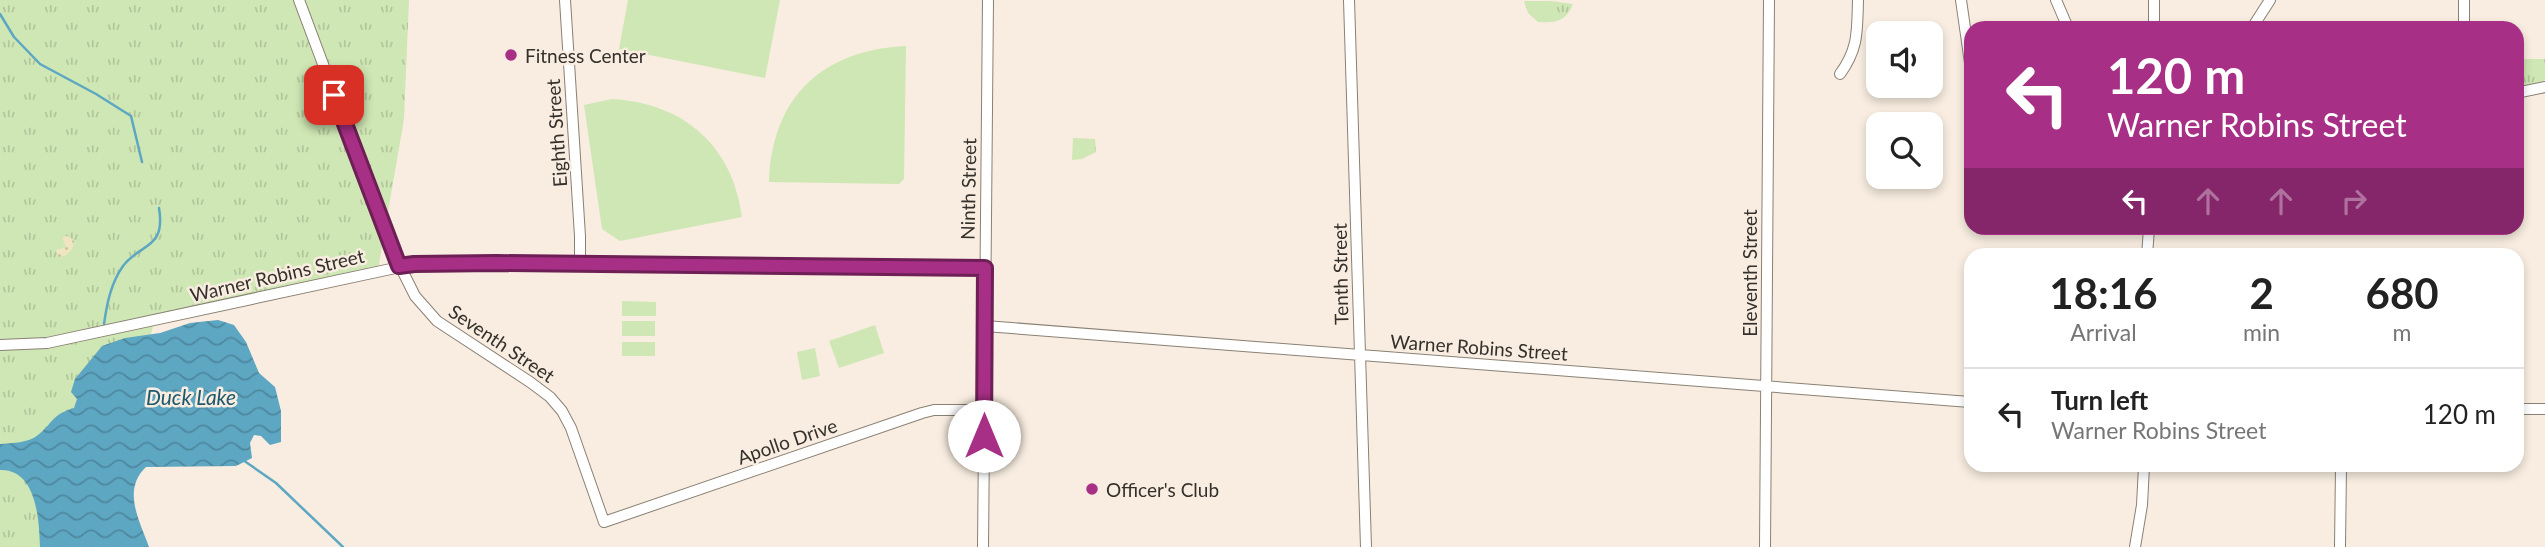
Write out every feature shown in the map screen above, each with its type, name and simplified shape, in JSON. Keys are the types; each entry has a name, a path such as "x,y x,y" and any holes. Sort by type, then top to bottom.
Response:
{"street":[{"name":"Seventh Street","path":"299,0 399,266 415,296 437,321 530,382 550,397 562,411 571,428 604,522"},
{"name":"Eighth Street","path":"565,0 580,264"},
{"name":"Ninth Street","path":"983,547 988,0"},
{"name":"Tenth Street","path":"1349,0 1366,547"},
{"name":"Eleventh Street","path":"1765,547 1769,0"},
{"path":"1840,74 1850,61 1857,44 1858,0"},
{"path":"1961,0 1964,21"},
{"path":"2056,0 2065,21"},
{"path":"2154,0 2154,21"},
{"path":"2256,21 2270,0"},
{"path":"2464,0 2464,21"},
{"path":"2524,91 2545,87"},
{"name":"Warner Robins Street","path":"0,345 47,343 399,266 580,264 985,268"},
{"name":"Warner Robins Street","path":"985,326 1964,402"},
{"path":"2524,410 2545,409"},
{"name":"Apollo Drive","path":"604,522 922,413 934,410 984,410"},
{"path":"2135,547 2142,505 2144,472"},
{"path":"2340,547 2341,472"}],"green space":[{"path":"0,0 409,0 404,119 378,270 153,326 102,547 0,547"},
{"path":"628,0 780,0 765,78 619,49"},
{"path":"1524,1 1573,4 1563,18 1538,22 1528,13"},
{"path":"906,46 904,179 899,184 769,182 772,152 780,125 807,84 827,68 850,57"},
{"path":"2524,59 2545,59 2545,80 2531,89 2524,90"},
{"path":"612,99 638,102 661,109 682,119 701,133 728,169 737,192 742,217 620,241 602,229 584,105"},
{"path":"1073,138 1095,139 1096,152 1082,159 1072,160"},
{"path":"622,301 656,302 656,316 622,316"},
{"path":"622,321 655,321 655,336 622,336"},
{"path":"875,325 884,353 839,368 829,341"},
{"path":"622,342 655,342 655,356 622,356"},
{"path":"815,348 820,376 802,380 797,352"}],"sand":[{"path":"67,236 74,240 73,247 67,254 58,257 56,250 66,247 62,238"}],"water":[{"name":"Duck Lake","path":"218,320 234,325 246,342 259,373 275,387 281,411 281,442 270,445 261,436 254,435 250,443 252,458 236,466 146,467 135,485 134,495 137,515 149,547 40,547 34,498 22,478 12,472 0,470 0,444 30,440 57,416 74,408 77,399 71,392 75,379 102,346 190,323"}],"waterway":[{"path":"0,14 14,37 40,64 131,116 142,162"},
{"path":"104,324 115,279 123,266 150,244 159,232 159,208"},
{"path":"243,460 276,483 343,547"}],"place":[{"name":"Fitness Center","path":"511,55"},
{"name":"Officer's Club","path":"1092,489"}],"route":[{"path":"334,95 399,266 496,263 985,268 984,436"}]}
